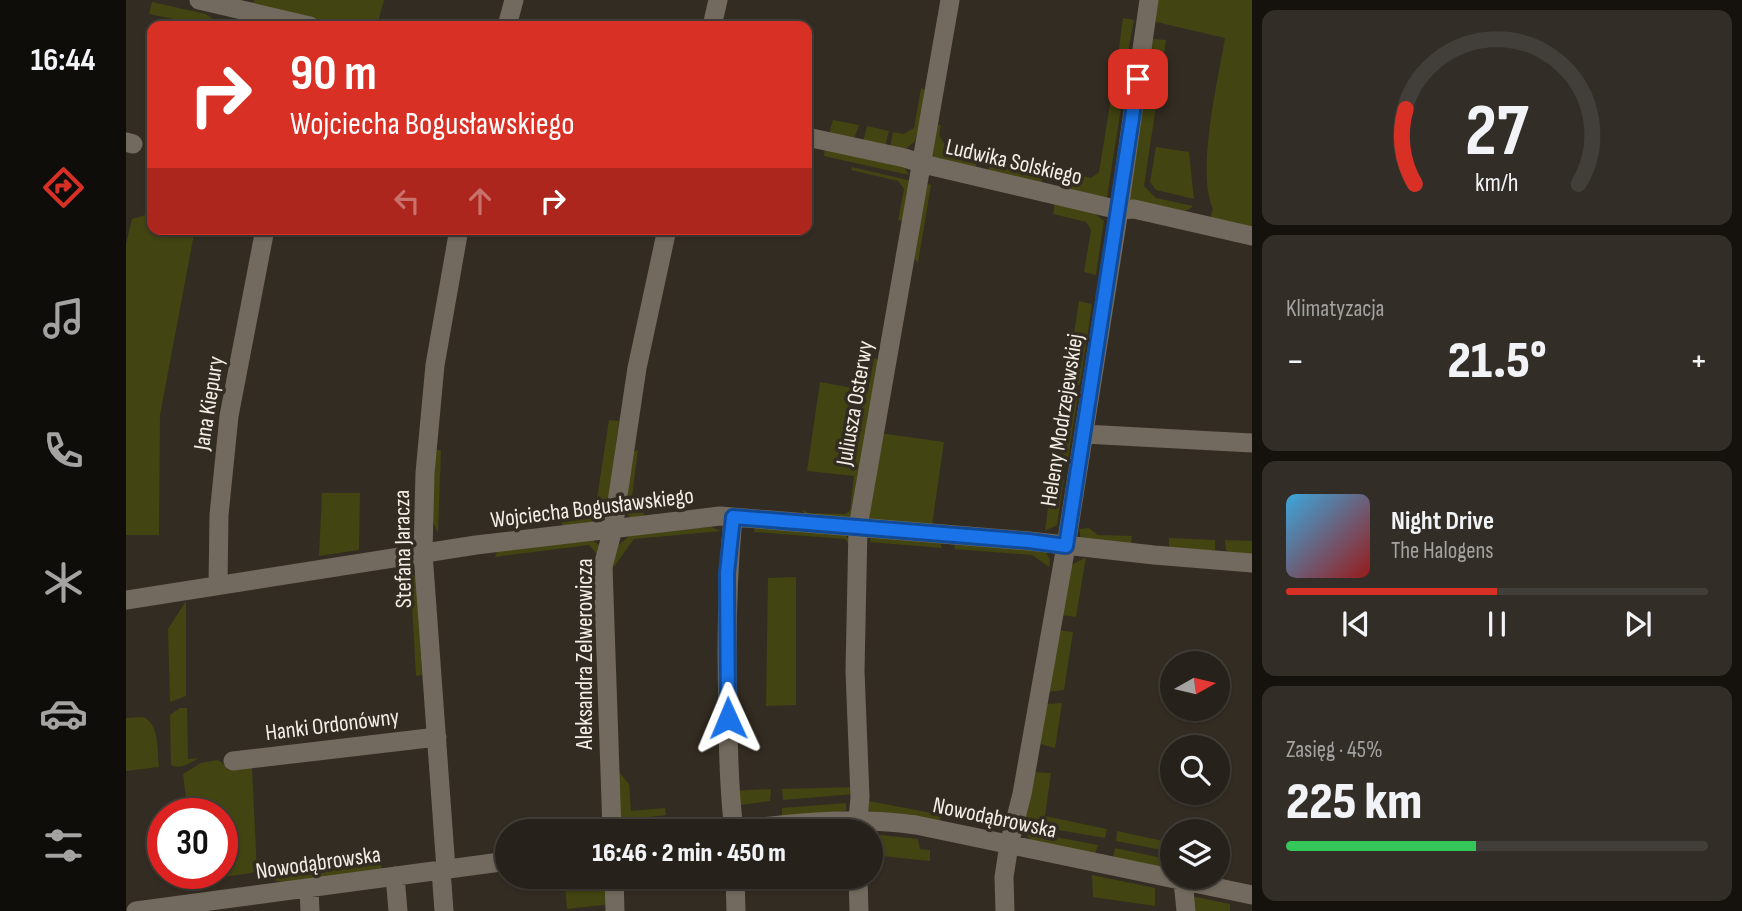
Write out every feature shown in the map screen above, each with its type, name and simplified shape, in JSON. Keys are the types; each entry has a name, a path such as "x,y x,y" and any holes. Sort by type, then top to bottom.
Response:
{"street":[{"path":"199,0 289,21"},
{"path":"508,21 514,0"},
{"path":"713,21 718,0"},
{"name":"Juliusza Osterwy","path":"858,819 860,797 855,671 858,527 950,0"},
{"name":"Heleny Modrzejewskiej","path":"1005,911 1004,877 1009,845 1024,781 1066,546 1149,0"},
{"name":"Ludwika Solskiego","path":"812,138 1119,210 1134,209 1252,236"},
{"name":"Jana Kiepury","path":"218,585 219,515 229,416 264,235"},
{"name":"Stefana Jaracza","path":"444,911 437,737 423,553 425,473 435,365 458,235"},
{"name":"Aleksandra Zelwerowicza","path":"612,819 603,566 613,529 637,368 666,235"},
{"path":"1084,434 1252,443"},
{"name":"Wojciecha Bogusławskiego","path":"126,600 423,553 720,516 1029,541 1252,563"},
{"path":"730,819 727,573 733,517"},
{"name":"Hanki Ordonówny","path":"233,761 437,737"},
{"name":"Nowodąbrowska","path":"883,825 916,825 1160,876"},
{"name":"Nowodąbrowska","path":"136,911 201,907 309,888 495,863"},
{"path":"396,876 398,911"},
{"path":"309,888 310,911"},
{"path":"614,889 615,911"},
{"path":"735,889 736,911"},
{"path":"858,889 859,911"},
{"path":"1184,889 1186,911"},
{"name":"Nowodąbrowska","path":"1222,889 1252,895"}],"shaded area":[{"path":"254,0 384,0 378,21 318,21 253,6"},
{"path":"1156,0 1252,0 1252,231 1209,221 1213,209 1208,193 1207,150 1225,38 1156,22"},
{"path":"152,2 206,14 216,21 183,21 149,14"},
{"path":"1123,18 1134,20 1127,57 1118,56"},
{"path":"1153,39 1166,40 1161,75 1146,71"},
{"path":"1144,86 1159,86 1144,186 1156,198 1193,206 1188,210 1164,211 1133,202 1127,196"},
{"path":"921,88 925,90 915,141 907,148 890,148 893,132 904,134 914,128"},
{"path":"1112,92 1123,95 1107,197 1094,198 1065,191 1069,173 1091,178 1099,172"},
{"path":"833,120 859,125 854,139 829,134"},
{"path":"937,125 941,125 939,135 946,146 980,153 975,169 934,158 931,153"},
{"path":"867,126 889,131 885,147 863,142"},
{"path":"1156,147 1189,152 1194,199 1156,190 1150,182"},
{"path":"825,148 904,167 909,175 824,156"},
{"path":"991,156 1045,168 1041,185 988,173"},
{"path":"852,167 912,181 903,221 898,220 904,189 898,181 851,170"},
{"path":"925,183 931,185 918,263 914,258"},
{"path":"1055,204 1093,212 1104,221 1096,275 1084,272 1091,230 1086,222 1053,214"},
{"path":"147,214 147,235 194,235 160,415 159,535 126,535 126,244 132,219"},
{"path":"1079,301 1092,304 1080,385 1066,384"},
{"path":"874,358 880,361 850,517 806,516 802,509 808,513 845,514 850,511 854,476 807,471 820,382 868,391"},
{"path":"1065,393 1078,395 1068,459 1054,460"},
{"path":"609,420 619,421 606,517 601,523 563,528 562,522 594,518"},
{"path":"879,433 944,442 932,525 872,520 867,515"},
{"path":"435,450 441,450 438,533 432,520"},
{"path":"638,450 631,504 639,513 644,513 643,518 631,519 623,508 628,454"},
{"path":"1053,470 1059,472 1064,479 1057,525 1045,531"},
{"path":"322,493 360,493 359,550 319,556"},
{"path":"755,525 843,533 853,544 850,546 845,539 754,532"},
{"path":"711,527 721,531 634,539 608,575 616,547 633,533"},
{"path":"1089,528 1098,535 1132,536 1131,545 1081,539 1079,529"},
{"path":"871,535 939,540 942,548 870,542"},
{"path":"1169,538 1215,540 1215,550 1173,552 1169,546"},
{"path":"591,539 599,545 598,553 589,545 495,557 498,549"},
{"path":"1225,540 1252,541 1252,558 1226,551"},
{"path":"956,542 1046,552 1050,560 1049,567 1032,555 954,549"},
{"path":"1086,557 1076,617 1061,615 1072,565"},
{"path":"410,569 416,578 422,675 416,676"},
{"path":"796,577 796,705 766,706 768,578"},
{"path":"186,601 186,696 170,702 168,629"},
{"path":"1058,630 1073,632 1064,690 1048,692"},
{"path":"1062,703 1055,748 1040,744 1046,704"},
{"path":"180,708 187,708 188,759 199,758 178,767 171,765 170,715"},
{"path":"143,717 155,732 159,767 126,771 126,718"},
{"path":"218,760 227,770 252,767 257,872 238,875 238,798 186,798 183,774 201,763"},
{"path":"614,766 629,784 631,811 665,808 666,815 617,819"},
{"path":"1033,772 1051,773 1045,816 1107,829 1105,838 1022,824"},
{"path":"857,787 854,794 783,800 782,789"},
{"path":"771,789 770,801 734,806 733,791"},
{"path":"869,801 942,815 939,821 868,811"},
{"path":"846,803 846,811 782,816 782,808"},
{"path":"1023,831 1098,845 1095,854 1033,842"},
{"path":"1117,831 1160,840 1160,850 1116,841"},
{"path":"883,835 918,839 920,849 930,850 930,861 883,856"},
{"path":"1115,848 1160,857 1160,868 1113,858"},
{"path":"381,864 382,870 288,883 268,879"},
{"path":"1092,875 1155,888 1155,906 1093,897"},
{"path":"565,889 611,889 612,904 567,909"},
{"path":"1191,896 1230,904 1230,911 1190,911"}],"route":[{"path":"728,718 727,573 733,517 1066,546 1138,79"}]}
